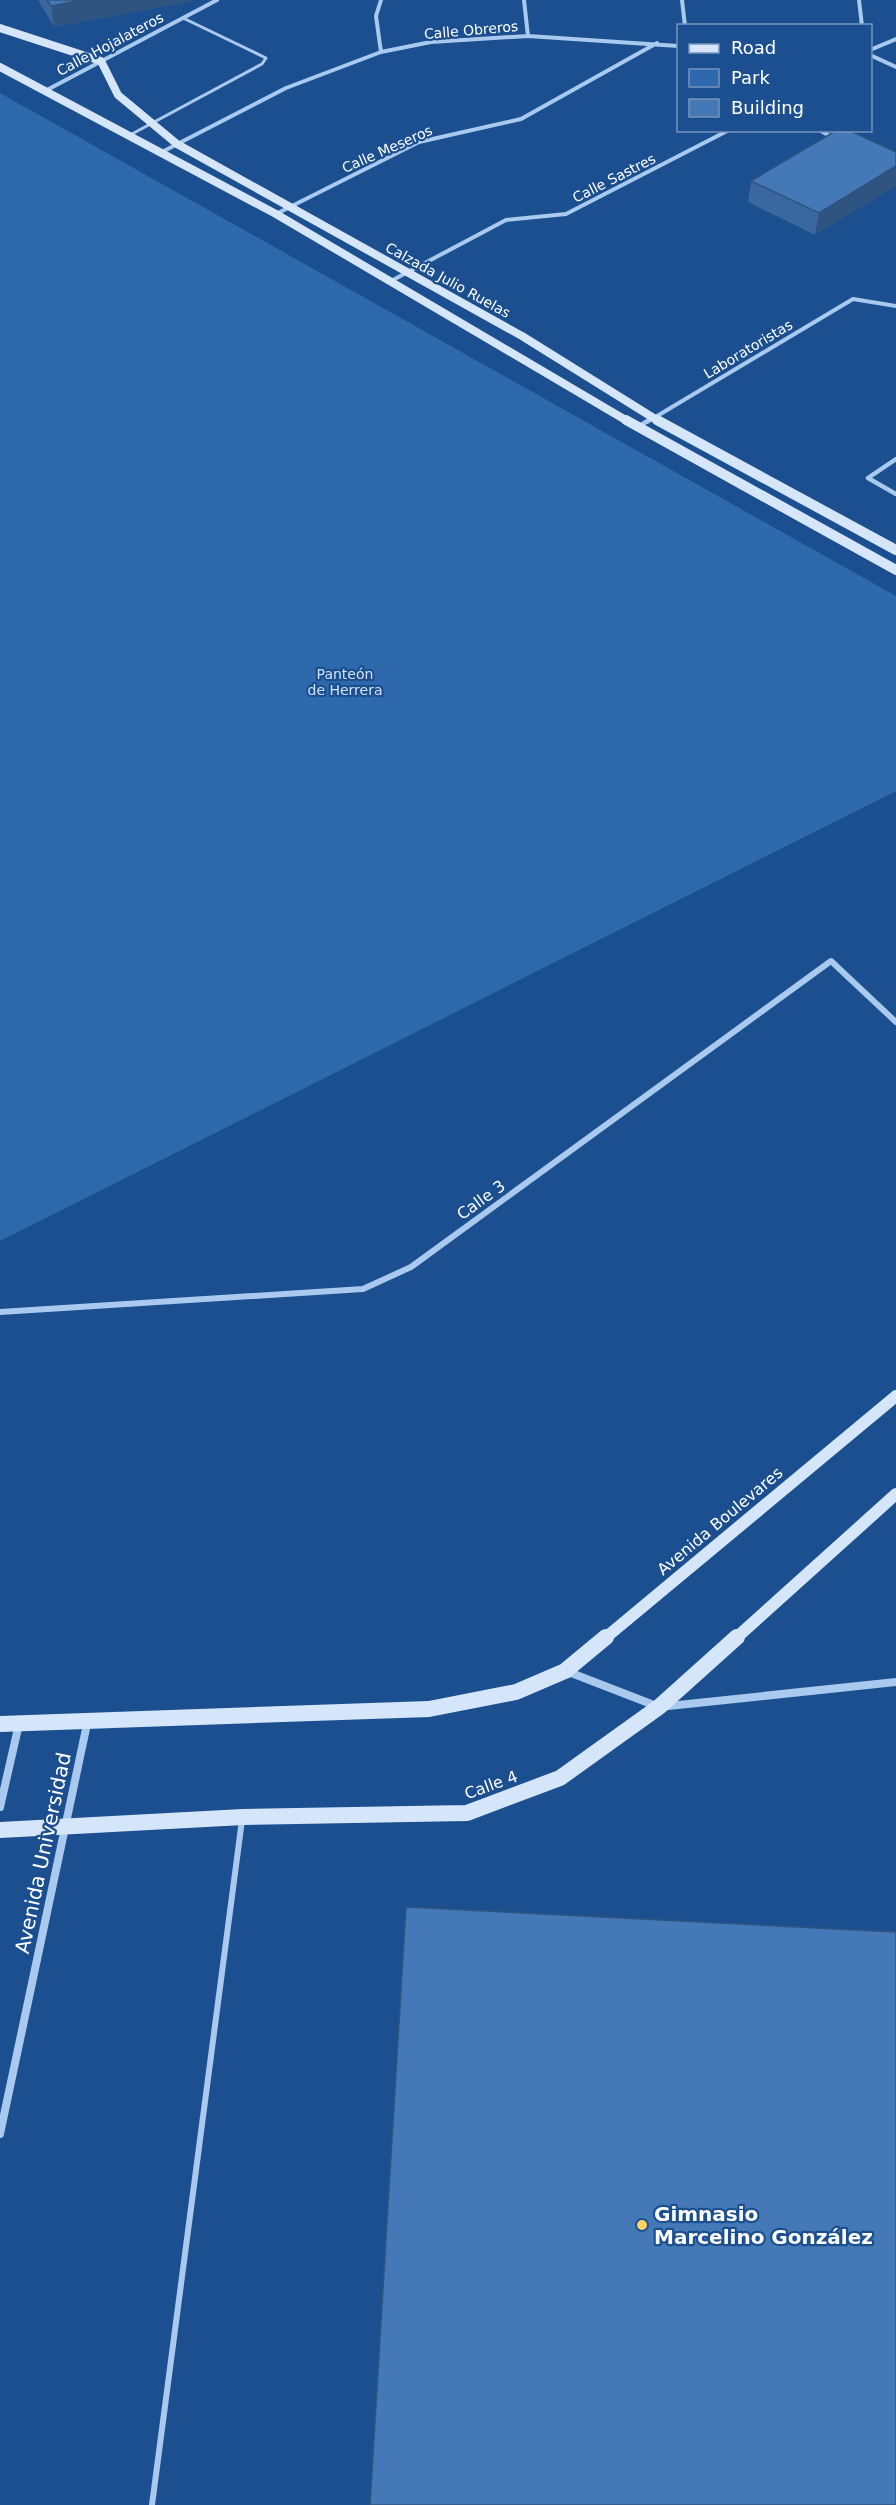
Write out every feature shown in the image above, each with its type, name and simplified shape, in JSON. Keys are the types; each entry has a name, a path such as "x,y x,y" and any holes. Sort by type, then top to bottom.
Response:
{"main road":[{"path":"0,28 101,61"},
{"name":"Calzada Julio Ruelas","path":"101,61 118,95 177,144 522,336 653,418 896,550"},
{"name":"Calzada Julio Ruelas","path":"0,67 276,214 638,427 896,570"},
{"name":"Avenida Boulevares","path":"565,1671 896,1396"},
{"path":"659,1707 896,1494"},
{"path":"0,1724 88,1719 429,1709 516,1692 565,1671"},
{"name":"Calle 4","path":"0,1830 243,1817 467,1814 560,1778 659,1707"}],"street":[{"name":"Calle Hojalateros","path":"45,91 217,0"},
{"path":"381,0 376,16 381,52"},
{"path":"524,0 528,36"},
{"path":"682,0 685,24"},
{"path":"859,0 862,24"},
{"name":"Calle Obreros","path":"160,153 286,88 381,52 431,42 528,36 677,46"},
{"path":"872,49 895,39"},
{"name":"Calle Meseros","path":"276,214 419,142 521,119 657,43"},
{"path":"872,57 896,67"},
{"name":"Calle Sastres","path":"391,282 491,226 506,220 566,214 725,132"},
{"path":"823,132 838,139"},
{"name":"Laboratoristas","path":"638,427 853,299 896,306"},
{"path":"896,459 868,478 896,494"},
{"name":"Calle 3","path":"0,1312 305,1294 363,1288 411,1267 831,961 896,1022"},
{"path":"565,1671 659,1707"},
{"name":"Calle 4","path":"659,1707 896,1682"},
{"name":"Avenida Universidad","path":"0,2134 88,1719"},
{"path":"0,1807 19,1723"}],"lane":[{"path":"129,136 262,64 266,58 183,18"},
{"path":"152,2505 243,1817"}],"green space":[{"name":"Panteón de Herrera","path":"0,93 896,596 896,791 0,1241"}],"building":[{"path":"47,0 82,0 51,6"},
{"path":"834,132 852,132 896,152 896,166 819,213 751,181"},
{"name":"Gimnasio Marcelino González","path":"406,1907 896,1932 896,2505 370,2505"}],"place":[{"name":"Gimnasio Marcelino González","path":"642,2225"}]}
